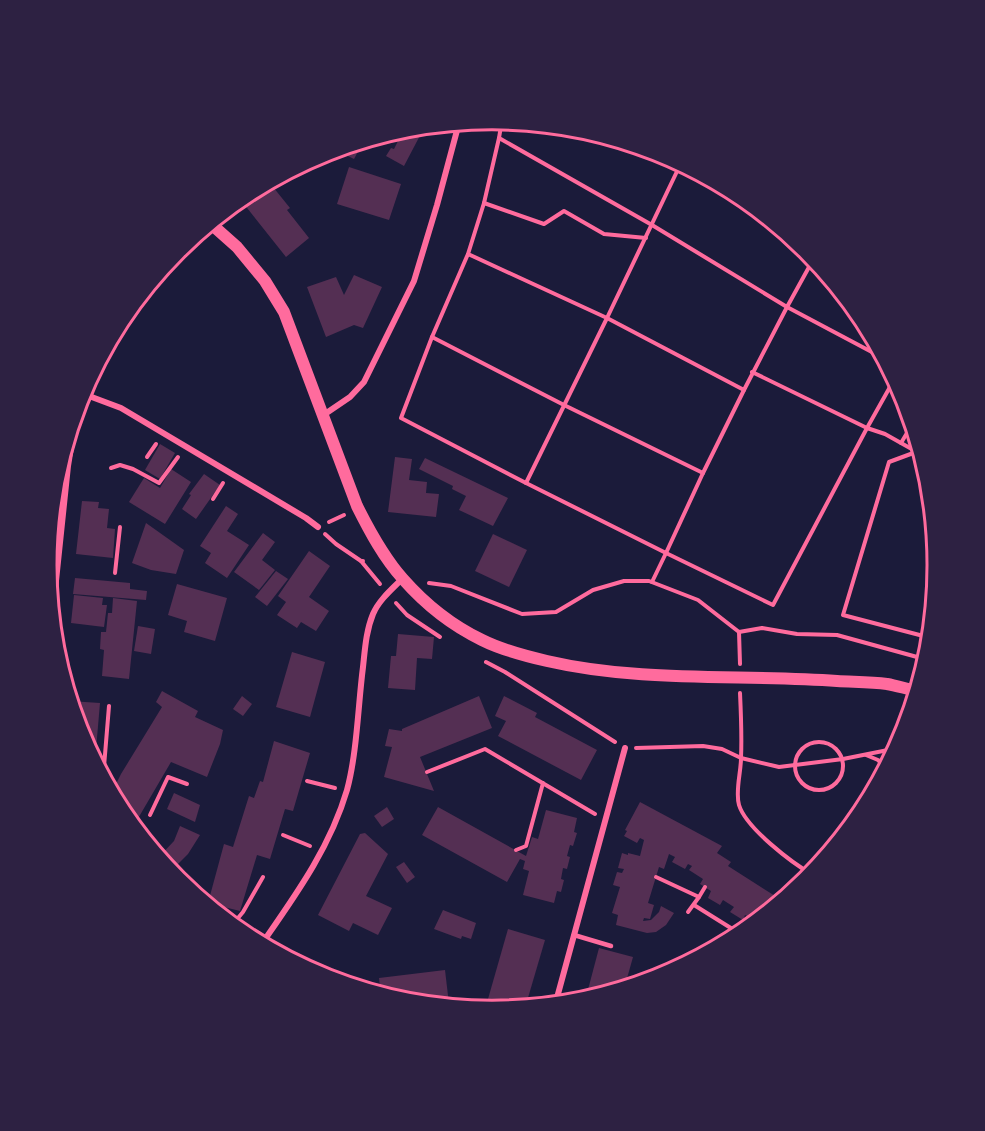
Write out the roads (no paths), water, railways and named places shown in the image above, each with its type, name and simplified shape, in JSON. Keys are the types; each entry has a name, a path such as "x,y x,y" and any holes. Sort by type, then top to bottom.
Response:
{"main road":[{"path":"216,229 237,247 266,281 284,312 357,507 381,549 402,579 432,607 457,625 482,640 528,656 576,668 627,673 887,684 910,689"}],"street":[{"path":"322,416 350,397 364,382 414,281 457,132"},
{"path":"91,397 121,408 318,527"},
{"path":"57,570 67,471"},
{"path":"266,937 322,850 338,818 353,757 366,636 374,612 387,593 402,579"},
{"path":"558,996 625,748"}],"lane":[{"path":"574,935 611,946"}]}
